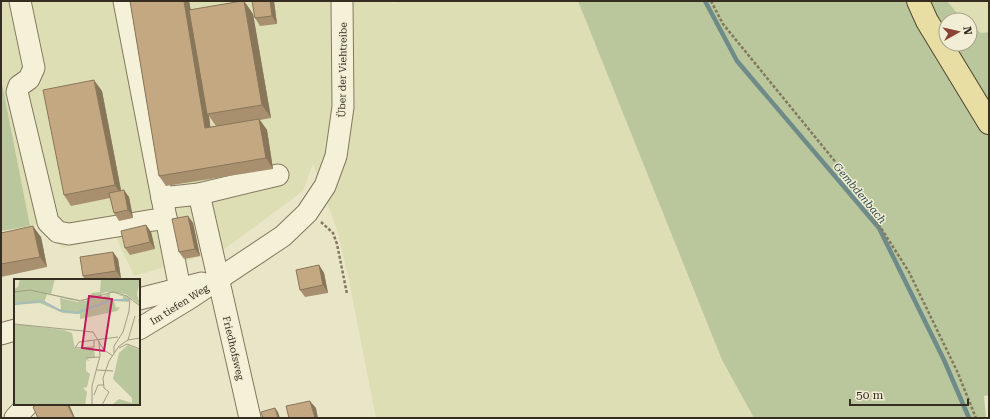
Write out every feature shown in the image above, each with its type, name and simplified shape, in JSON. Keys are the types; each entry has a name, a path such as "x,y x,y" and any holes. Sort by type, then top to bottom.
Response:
{"main road":[{"path":"918,1 927,22 989,124"}],"street":[{"path":"20,1 34,68 29,79 20,86 17,92 48,222 58,232 69,234 164,208 199,194 278,175"},
{"path":"124,1 180,289"},
{"name":"Über der Viehtreibe","path":"218,279 283,236 307,213 325,186 336,156 343,107 342,1"},
{"name":"Friedhofsweg","path":"199,194 250,418"},
{"path":"140,299 218,279"},
{"name":"Im tiefen Weg","path":"140,328 218,279"},
{"path":"1,334 14,330"},
{"path":"15,418 27,405"}],"path":[{"path":"711,1 723,24 851,181 909,272 957,371 976,418"},
{"path":"307,213 319,220 333,233 337,244 347,294"}],"green space":[{"path":"1,1 342,1 344,101 353,1 380,1 395,3 395,1 578,1 722,360 754,418 376,418 348,276 337,230 313,164 303,191 223,250 134,276 116,237 62,248 40,224 30,226 1,78"},
{"path":"578,1 909,1 938,45 938,52 942,52 989,123 989,395 984,396 986,418 754,418 722,360"},
{"path":"927,1 947,1 956,12 938,12 938,21"},
{"path":"947,1 989,1 989,32 981,33 978,31 978,12 956,12"},
{"path":"978,31 981,33 989,32 989,108 956,52 978,52"},
{"path":"1,78 30,226 1,231"}],"building":[{"path":"130,1 184,1 205,128 259,119 266,158 159,176"},
{"path":"244,1 262,105 207,114 189,10"},
{"path":"252,1 270,1 272,16 255,18"},
{"path":"94,80 115,185 64,195 43,90"},
{"path":"124,190 128,210 114,213 109,193"},
{"path":"188,216 195,249 179,252 172,219"},
{"path":"146,225 150,242 125,248 121,231"},
{"path":"33,226 40,257 1,264 1,233"},
{"path":"113,252 116,271 83,276 80,257"},
{"path":"319,265 323,285 300,290 296,270"},
{"path":"310,401 315,418 289,418 286,406"},
{"path":"36,405 68,405 74,418 38,418 33,407"},
{"path":"275,408 278,418 263,418 261,412"}],"waterway":[{"name":"Gembdenbach","path":"705,1 737,61 879,228 944,360 969,418"}]}
